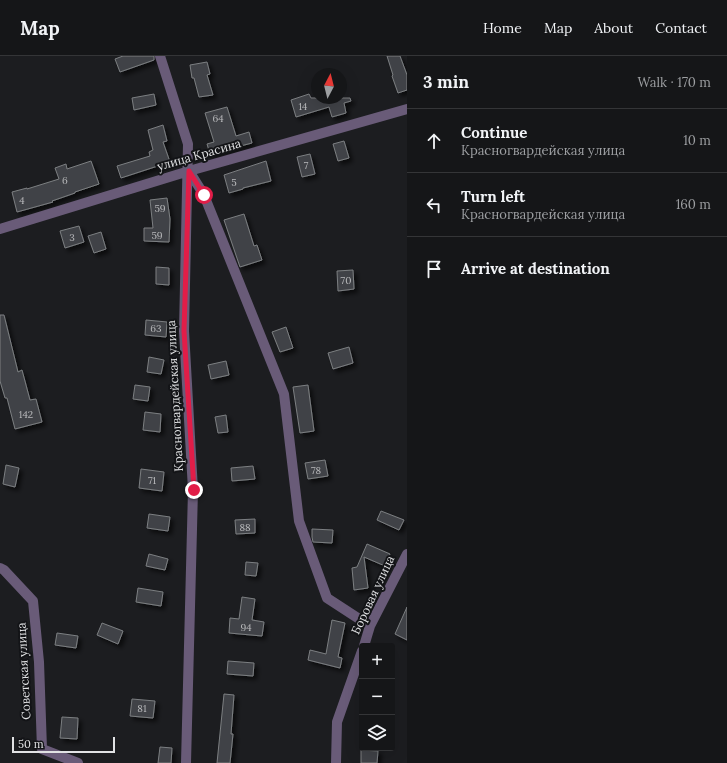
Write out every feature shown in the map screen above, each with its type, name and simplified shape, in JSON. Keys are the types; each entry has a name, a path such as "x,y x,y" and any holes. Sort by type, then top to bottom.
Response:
{"street":[{"name":"Красногвардейская улица","path":"160,56 188,144 189,171 184,331 194,490 186,763"},
{"name":"улица Красина","path":"0,229 189,171 407,109"},
{"name":"Красногвардейская улица","path":"189,171 204,195 284,394 299,521 327,598 370,626"},
{"name":"Боровая улица","path":"365,643 370,626 407,554"},
{"name":"Советская улица","path":"0,568 4,570 33,601 39,662 42,749 78,763"},
{"name":"Боровая улица","path":"336,763 337,722 359,660"}],"building":[{"path":"123,56 154,56 154,60 120,72 115,59"},
{"path":"387,56 400,56 407,75 407,90 398,93"},
{"path":"207,62 210,74 207,75 213,95 199,97 194,78 192,78 190,65"},
{"path":"154,94 156,105 134,110 132,98"},
{"path":"309,94 311,104 344,104 346,113 332,117 329,107 296,117 291,100"},
{"path":"347,98 350,98 351,101 347,102"},
{"path":"227,107 236,136 249,132 252,143 210,154 207,144 214,142 205,113"},
{"path":"163,125 167,141 163,142 170,162 121,178 117,166 150,156 149,152 153,150 148,130"},
{"path":"344,141 349,158 338,161 333,144"},
{"path":"310,154 315,174 302,177 297,157"},
{"path":"91,161 99,184 52,201 53,202 17,212 12,192 59,179 55,168 66,164 67,169"},
{"path":"266,161 271,181 229,193 224,175"},
{"path":"167,198 170,219 169,242 144,241 144,228 153,228 150,200"},
{"path":"244,214 254,246 257,245 262,260 240,267 224,220"},
{"path":"79,226 84,242 65,248 60,231"},
{"path":"101,232 106,249 94,253 88,236"},
{"path":"156,267 169,268 169,285 156,284"},
{"path":"353,270 354,289 338,291 337,271"},
{"path":"0,315 4,315 18,372 22,370 30,400 36,399 42,422 15,429 7,398 5,398 0,381"},
{"path":"146,320 167,322 166,337 145,335"},
{"path":"286,327 293,348 280,352 272,332"},
{"path":"349,347 353,363 333,369 328,353"},
{"path":"149,357 164,360 161,374 147,372"},
{"path":"226,361 229,375 211,379 208,365"},
{"path":"135,385 150,387 148,401 133,399"},
{"path":"308,385 314,431 300,433 293,387"},
{"path":"145,412 161,414 160,432 143,430"},
{"path":"226,415 228,432 218,433 215,417"},
{"path":"325,460 328,476 308,479 305,463"},
{"path":"6,465 19,468 15,487 3,484"},
{"path":"253,466 255,479 232,481 231,468"},
{"path":"141,469 164,472 162,491 139,488"},
{"path":"381,511 404,520 399,530 377,520"},
{"path":"149,514 170,517 168,531 147,528"},
{"path":"255,519 255,533 236,534 235,520"},
{"path":"312,529 333,530 332,543 313,542"},
{"path":"367,544 390,554 385,566 364,557 368,588 354,590 352,568 357,567"},
{"path":"149,554 168,559 165,570 146,566"},
{"path":"246,562 258,563 256,576 245,575"},
{"path":"138,588 163,592 161,606 136,602"},
{"path":"242,597 255,599 252,620 264,622 262,636 229,633 230,618 239,619"},
{"path":"407,607 407,640 395,634"},
{"path":"332,620 345,623 338,657 342,658 340,668 308,660 310,650 326,654"},
{"path":"102,623 123,631 118,644 97,635"},
{"path":"57,633 78,636 76,648 55,645"},
{"path":"228,661 254,663 253,676 227,674"},
{"path":"224,694 234,695 231,734 233,734 230,763 217,763"},
{"path":"132,699 155,701 153,718 130,716"},
{"path":"62,717 78,718 77,739 60,738"},
{"path":"160,747 172,748 171,763 158,763"},
{"path":"361,751 378,751 377,763 361,763"}],"route":[{"path":"194,490 184,331 189,171 204,195"}]}
